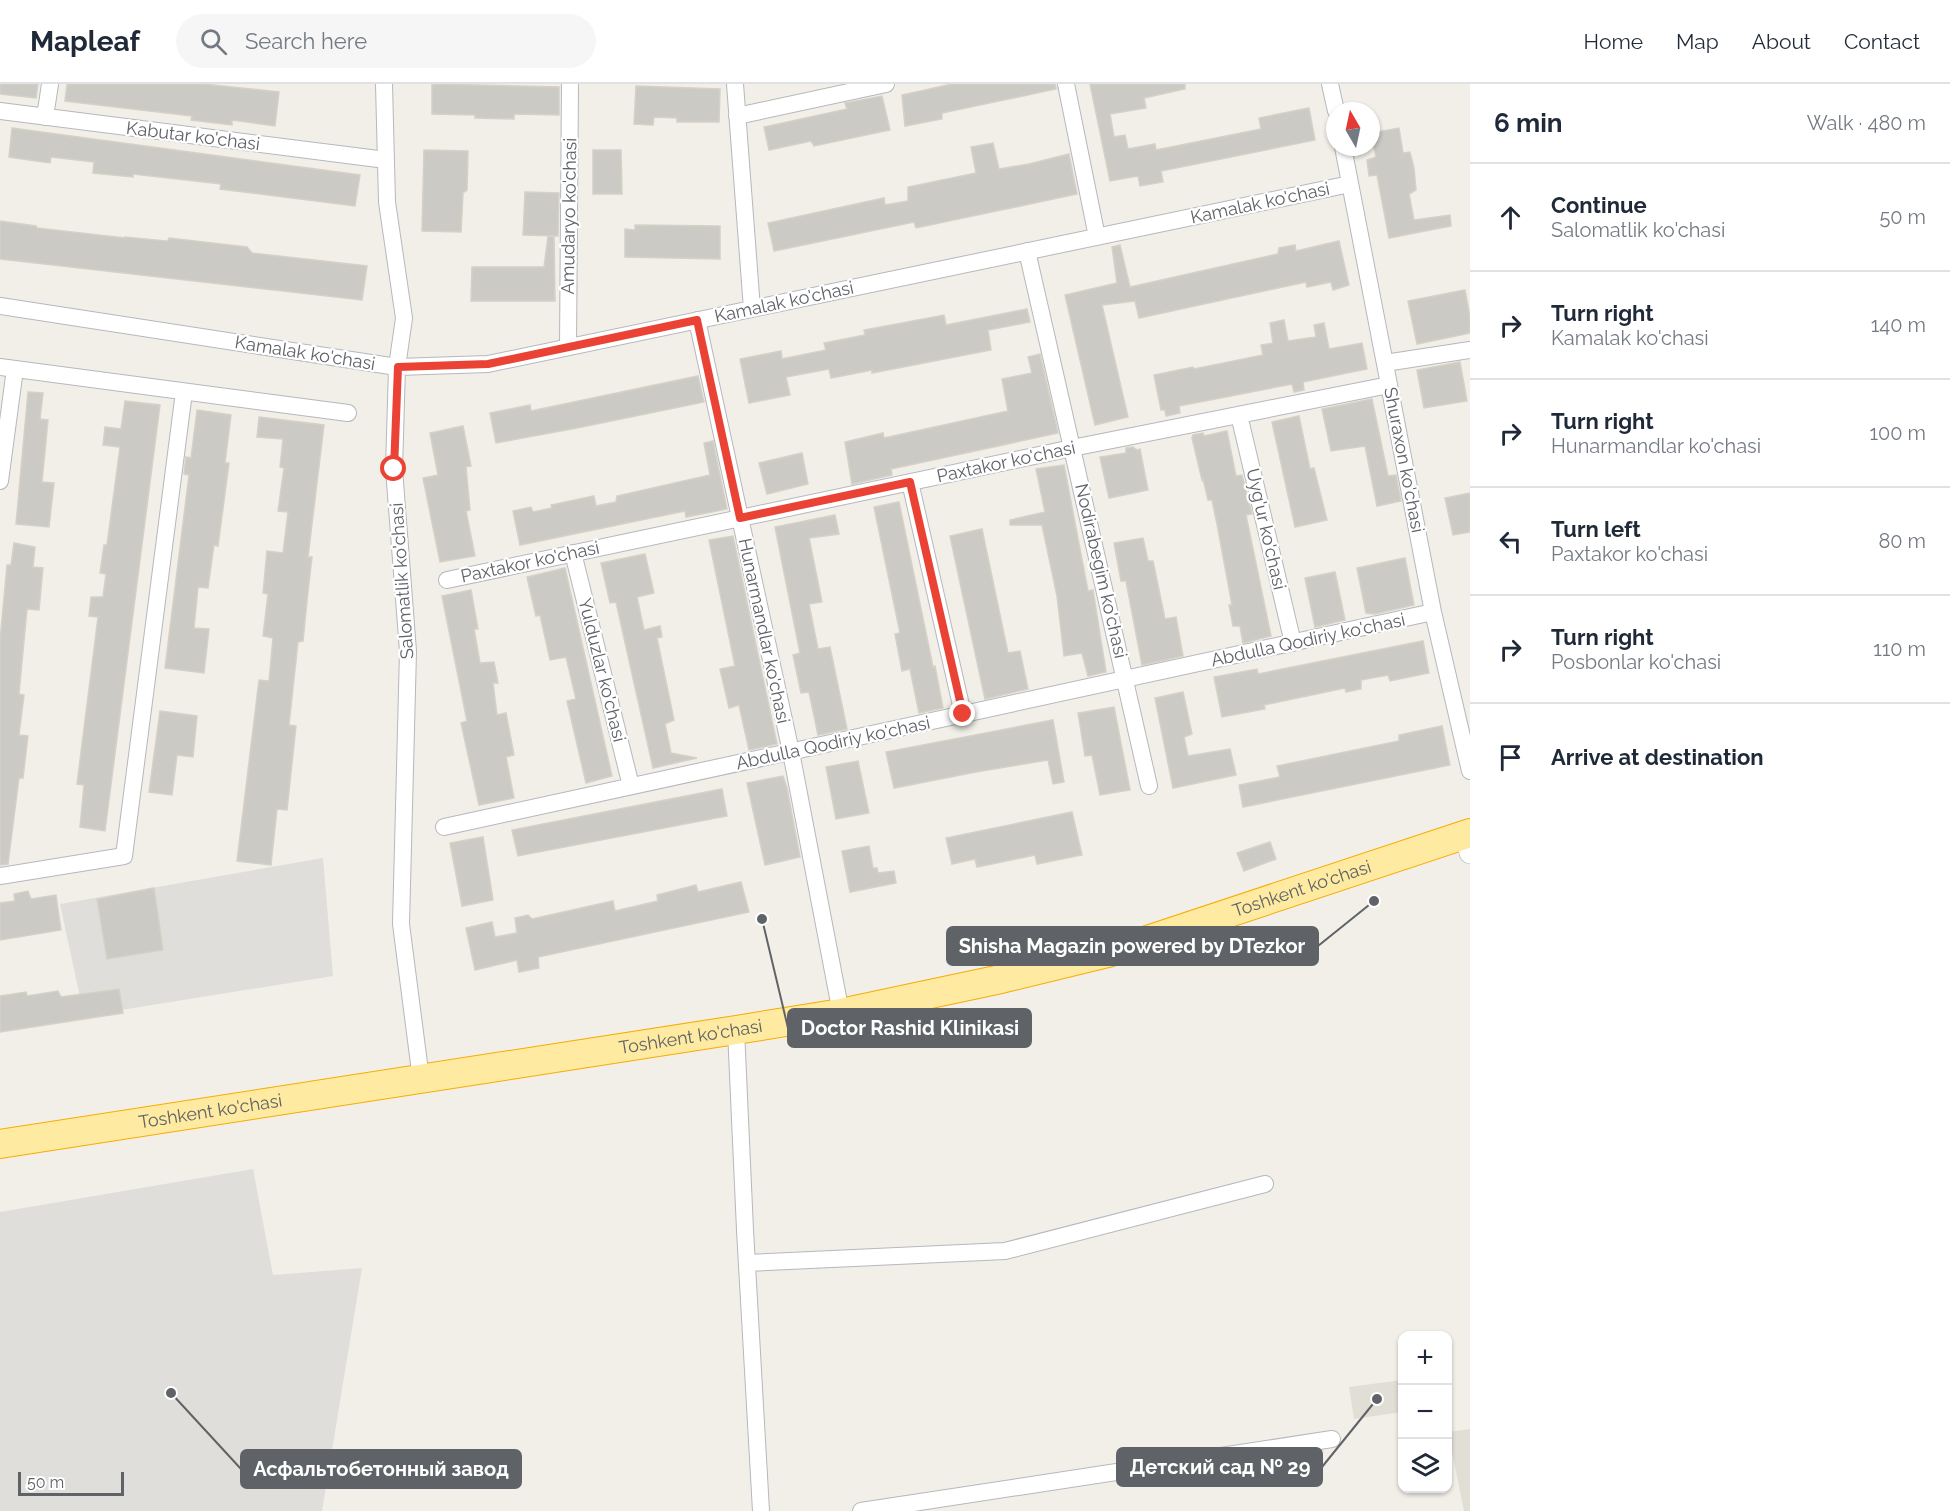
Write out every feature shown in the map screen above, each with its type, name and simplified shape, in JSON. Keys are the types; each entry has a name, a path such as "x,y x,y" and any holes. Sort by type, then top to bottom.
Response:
{"highway":[{"name":"Toshkent ko'chasi","path":"0,1144 736,1030 841,1012 1001,979 1108,953 1469,840"}],"street":[{"path":"45,117 50,84"},
{"name":"Salomatlik ko'chasi","path":"384,84 387,202 404,318 398,367 394,469 408,651 401,924 421,1079"},
{"name":"Amudaryo ko'chasi","path":"568,347 570,84"},
{"path":"735,84 752,309"},
{"path":"737,116 886,84"},
{"path":"1066,84 1096,237"},
{"path":"1330,84 1334,102"},
{"name":"Kabutar ko'chasi","path":"0,111 386,160"},
{"name":"Shuraxon ko'chasi","path":"1345,156 1433,612 1470,771"},
{"name":"Kamalak ko'chasi","path":"0,306 398,367 488,364 1350,184"},
{"name":"Nodirabegim ko'chasi","path":"1027,251 1149,786"},
{"name":"Hunarmandlar ko'chasi","path":"697,320 791,752 841,1012"},
{"path":"1385,363 1470,350"},
{"path":"0,481 8,368 348,413"},
{"name":"Paxtakor ko'chasi","path":"447,580 1072,448 1389,385"},
{"path":"0,876 124,856 184,392"},
{"name":"Uyg'ur ko'chasi","path":"1239,415 1293,643"},
{"path":"910,482 963,714"},
{"name":"Yulduzlar ko'chasi","path":"573,553 631,786"},
{"name":"Abdulla Qodiriy ko'chasi","path":"444,827 1433,612"},
{"path":"736,1030 761,1511"},
{"path":"747,1263 1005,1251 1265,1184"},
{"path":"861,1511 1332,1439"}],"shaded area":[{"path":"323,858 333,976 84,1016 60,904"},
{"path":"253,1169 273,1275 362,1268 322,1511 0,1511 0,1212"},
{"path":"1398,1381 1398,1413 1354,1419 1349,1387"},
{"path":"1470,1429 1470,1511 1464,1511 1452,1452 1452,1431"}],"building":[{"path":"0,84 38,84 36,98 0,94"},
{"path":"67,84 203,84 279,92 275,126 232,120 232,125 191,120 192,116 65,101"},
{"path":"432,84 559,87 559,115 514,114 514,119 432,114"},
{"path":"952,84 1055,84 1056,89 942,113 942,119 905,126 902,95"},
{"path":"1090,84 1185,84 1185,89 1144,98 1146,108 1110,114 1114,137 1125,135 1128,149 1155,144 1156,150 1261,129 1259,118 1309,108 1315,140 1161,171 1163,182 1140,186 1138,176 1110,181"},
{"path":"636,86 720,89 719,122 677,122 677,118 654,117 653,125 634,124"},
{"path":"882,96 890,130 814,146 811,141 769,150 764,127 847,109 845,103"},
{"path":"12,128 360,175 355,206 220,189 221,184 133,174 133,177 93,173 94,162 51,157 50,163 9,157"},
{"path":"1399,128 1403,153 1410,152 1416,190 1409,194 1414,220 1450,215 1451,226 1389,238 1377,175 1369,176 1367,160 1380,156 1380,131"},
{"path":"993,143 999,169 1069,154 1077,194 916,228 914,222 774,251 768,223 884,198 885,205 908,201 908,187 976,173 971,147"},
{"path":"424,150 468,151 467,190 463,193 461,232 422,231"},
{"path":"593,150 621,150 622,194 593,194"},
{"path":"525,192 559,193 558,236 523,235"},
{"path":"0,221 37,228 125,238 168,241 169,238 247,247 252,253 367,266 362,300 0,259"},
{"path":"635,225 720,226 720,259 625,257 625,229 635,230"},
{"path":"548,236 554,237 555,301 471,301 472,267 544,267"},
{"path":"1339,241 1349,285 1333,290 1331,282 1307,287 1306,282 1139,318 1135,301 1102,305 1128,417 1095,425 1065,295 1117,283 1112,247 1120,245 1130,287 1278,254 1279,248 1295,245 1296,251"},
{"path":"1465,290 1470,317 1470,333 1417,344 1408,301"},
{"path":"1027,309 1030,322 988,330 991,350 872,373 872,370 831,378 829,369 786,377 790,395 749,403 740,359 781,351 782,359 826,350 824,343 865,335 864,330 944,315 946,325"},
{"path":"1284,320 1288,341 1316,337 1314,325 1324,323 1329,349 1362,343 1367,369 1303,382 1304,390 1294,392 1292,384 1179,406 1180,413 1166,416 1165,410 1161,410 1154,375 1263,355 1261,345 1273,343 1270,323"},
{"path":"1040,354 1058,433 891,469 892,475 852,484 845,442 883,433 884,438 1008,411 1002,379 1032,373 1028,357"},
{"path":"1460,362 1467,401 1424,408 1417,370"},
{"path":"698,376 704,402 496,443 490,413 530,405 531,411"},
{"path":"28,392 43,393 40,419 48,420 42,482 54,483 49,527 16,524"},
{"path":"1372,399 1388,476 1396,475 1401,501 1377,506 1365,446 1331,451 1322,409"},
{"path":"125,401 160,405 105,831 80,827 84,785 77,784 98,617 89,616 91,597 103,597 106,574 100,573 104,545 107,545 120,447 103,445 105,427 121,429"},
{"path":"197,410 231,415 225,463 229,463 218,546 214,545 208,588 198,587 194,628 209,629 204,673 165,668 189,475 184,474 186,457 191,458"},
{"path":"1299,416 1310,469 1314,468 1327,520 1295,527 1272,422"},
{"path":"259,417 324,425 308,557 312,557 303,641 298,642 289,725 296,726 287,810 277,809 271,865 237,861 259,680 269,681 273,638 263,636 268,594 263,593 267,551 283,553 288,512 278,511 284,468 280,467 283,439 257,437"},
{"path":"463,426 471,466 466,467 470,510 466,511 475,556 440,562 423,478 438,475 430,433"},
{"path":"1227,431 1236,476 1242,475 1252,514 1246,515 1271,636 1243,643 1240,626 1233,626 1229,605 1232,605 1212,500 1208,500 1192,438 1193,435 1203,433 1204,436"},
{"path":"713,441 727,509 686,517 685,511 520,545 513,511 531,507 533,512 552,508 551,505 594,496 596,506 616,502 617,496 710,475 704,443"},
{"path":"1126,448 1140,449 1148,490 1109,498 1100,457 1126,453"},
{"path":"802,453 808,484 767,494 759,463"},
{"path":"1064,465 1088,591 1093,590 1106,672 1088,676 1082,653 1064,656 1057,596 1042,525 1010,525 1010,520 1045,512 1036,469"},
{"path":"1470,493 1470,532 1453,535 1445,498"},
{"path":"899,502 943,708 919,713 910,669 902,671 895,634 900,633 874,507"},
{"path":"835,515 839,534 809,538 822,602 809,604 818,649 830,647 847,729 818,735 809,692 801,693 793,655 800,653 775,527"},
{"path":"982,529 1008,653 1020,651 1028,689 985,699 950,536"},
{"path":"733,536 777,744 749,750 739,705 729,708 720,669 735,666 709,540"},
{"path":"1143,538 1148,561 1153,561 1165,619 1176,617 1183,656 1142,665 1126,581 1121,581 1114,543"},
{"path":"14,543 35,547 33,567 43,568 39,610 27,609 19,694 24,695 19,735 28,736 23,778 19,778 8,864 0,865 0,641 7,565 11,565"},
{"path":"645,554 654,593 637,597 644,630 660,626 662,637 657,638 674,720 665,724 671,753 697,758 653,768 616,602 610,603 601,563"},
{"path":"1405,558 1414,605 1375,614 1366,613 1357,568"},
{"path":"565,568 612,776 586,783 567,701 576,699 566,657 550,660 540,615 536,616 527,577"},
{"path":"1335,572 1345,620 1315,627 1305,578"},
{"path":"471,590 478,629 474,629 480,663 494,662 498,683 493,683 497,715 506,713 514,755 506,757 514,798 479,805 461,723 467,721 442,596"},
{"path":"1423,641 1429,673 1390,681 1388,675 1361,680 1361,689 1346,692 1345,688 1264,705 1265,709 1222,717 1214,677 1257,669 1258,674"},
{"path":"1183,692 1192,734 1184,737 1188,756 1230,749 1236,775 1173,788 1155,698"},
{"path":"1114,707 1130,790 1100,795 1092,755 1085,756 1078,713"},
{"path":"160,711 197,716 193,757 177,755 172,795 149,792"},
{"path":"1053,720 1064,782 1053,784 1048,760 894,788 886,752"},
{"path":"1442,726 1450,765 1243,807 1239,785 1280,777 1277,766 1399,741 1399,735"},
{"path":"858,761 869,813 836,819 826,767"},
{"path":"783,776 800,857 765,865 747,783"},
{"path":"722,789 727,816 518,856 512,830"},
{"path":"1072,812 1082,855 1037,864 1035,855 977,867 975,859 952,864 946,838"},
{"path":"483,837 493,900 462,906 450,843"},
{"path":"1270,842 1276,859 1244,871 1237,853"},
{"path":"869,846 873,868 877,868 878,873 894,871 896,883 850,892 842,851"},
{"path":"741,882 749,912 538,957 539,968 519,972 517,960 475,970 466,928 492,922 495,937 517,933 515,918 528,915 532,919 613,901 615,911 658,901 657,895 696,885 698,892"},
{"path":"154,888 163,950 107,959 97,899"},
{"path":"28,891 31,899 56,895 61,930 0,940 0,903 15,901 14,894"},
{"path":"119,989 123,1013 0,1032 0,996 26,992 27,996 58,991 61,997"}],"place":[{"name":"Shisha Magazin powered by DTezkor","path":"1374,901"},
{"name":"Doctor Rashid Klinikasi","path":"762,919"},
{"name":"Асфальтобетонный завод","path":"171,1393"},
{"name":"Детский сад № 29","path":"1377,1399"}],"route":[{"path":"394,469 398,367 488,364 697,320 740,518 910,482 963,714"}]}
